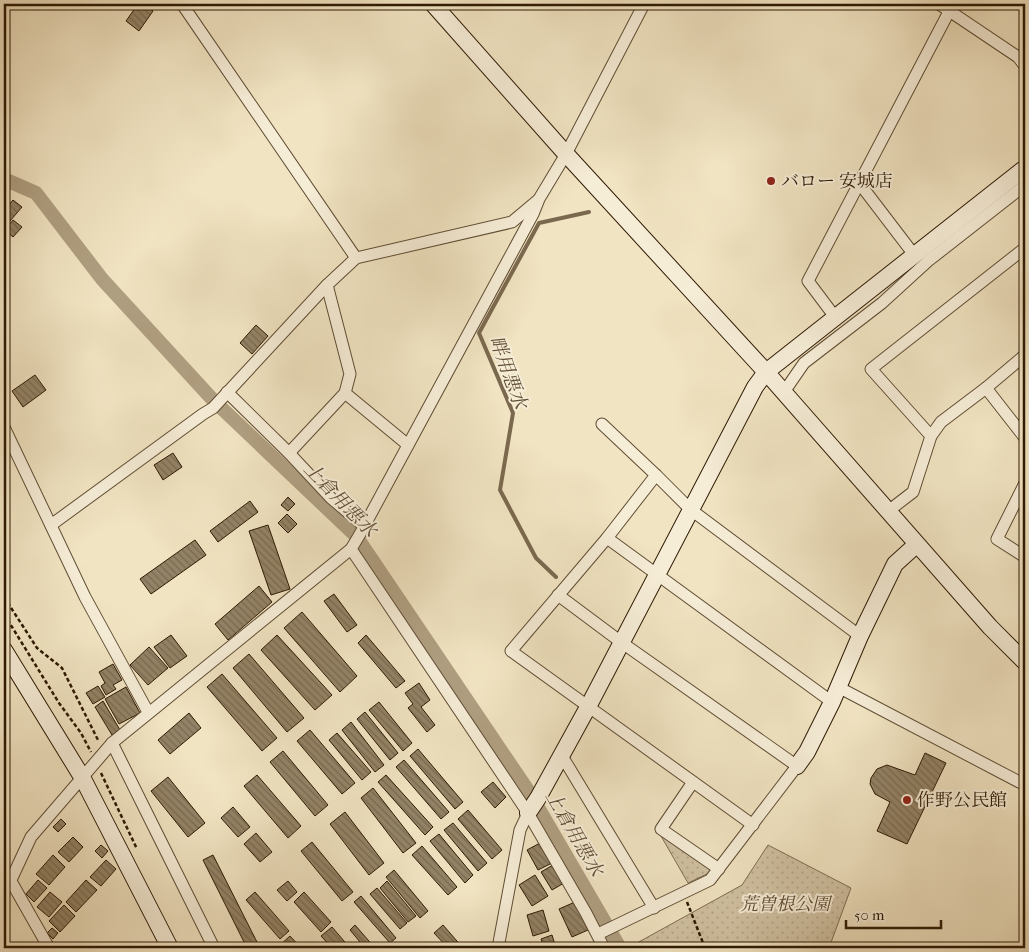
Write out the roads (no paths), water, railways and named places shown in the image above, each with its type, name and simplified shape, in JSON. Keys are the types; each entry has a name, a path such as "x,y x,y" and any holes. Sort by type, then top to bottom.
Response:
{"street":[{"path":"182,4 356,258"},
{"path":"432,4 566,154 784,392 916,545 990,627 1025,662"},
{"path":"7,882 31,837 112,742 351,549 539,199 566,154 644,4"},
{"path":"836,317 808,280 860,184 947,6 1023,58"},
{"path":"498,948 520,830 562,756 658,576 690,509 755,387 766,372 1025,168"},
{"path":"860,184 915,256"},
{"path":"784,392 804,363 882,304 928,261 1025,185"},
{"path":"51,525 213,408 327,285 356,258 512,222 539,199"},
{"path":"931,436 872,369 1025,248"},
{"path":"289,453 345,392 350,374 327,285"},
{"path":"887,512 913,492 931,436 941,422 1025,355"},
{"path":"986,388 1025,438"},
{"path":"345,392 408,445"},
{"path":"225,395 289,453 362,530"},
{"path":"602,424 690,509 860,636"},
{"path":"4,427 85,597 148,712"},
{"path":"656,475 607,538 511,651 754,825"},
{"path":"1025,483 997,539 1025,557"},
{"path":"607,538 832,702"},
{"path":"598,934 684,894 710,880 719,869 754,825 807,752 895,564 916,545"},
{"path":"351,549 528,813 598,934 604,948"},
{"path":"558,595 797,766"},
{"path":"4,650 82,777 170,948"},
{"path":"838,687 1025,785"},
{"path":"112,742 214,948"},
{"path":"562,756 654,908"},
{"path":"693,782 661,829 719,869"},
{"path":"4,869 7,882 49,948"}],"waterway":[{"name":"上倉用悪水","path":"4,179 36,193 102,279 213,400 356,536 529,792 620,948"},
{"name":"畔用悪水","path":"556,577 536,558 500,490 513,413 479,333 539,223 589,212"}],"place":[{"name":"バロー 安城店","path":"771,181"},
{"name":"作野公民館","path":"907,800"}],"park label":[{"name":"荒曽根公園","path":"785,904"}]}
